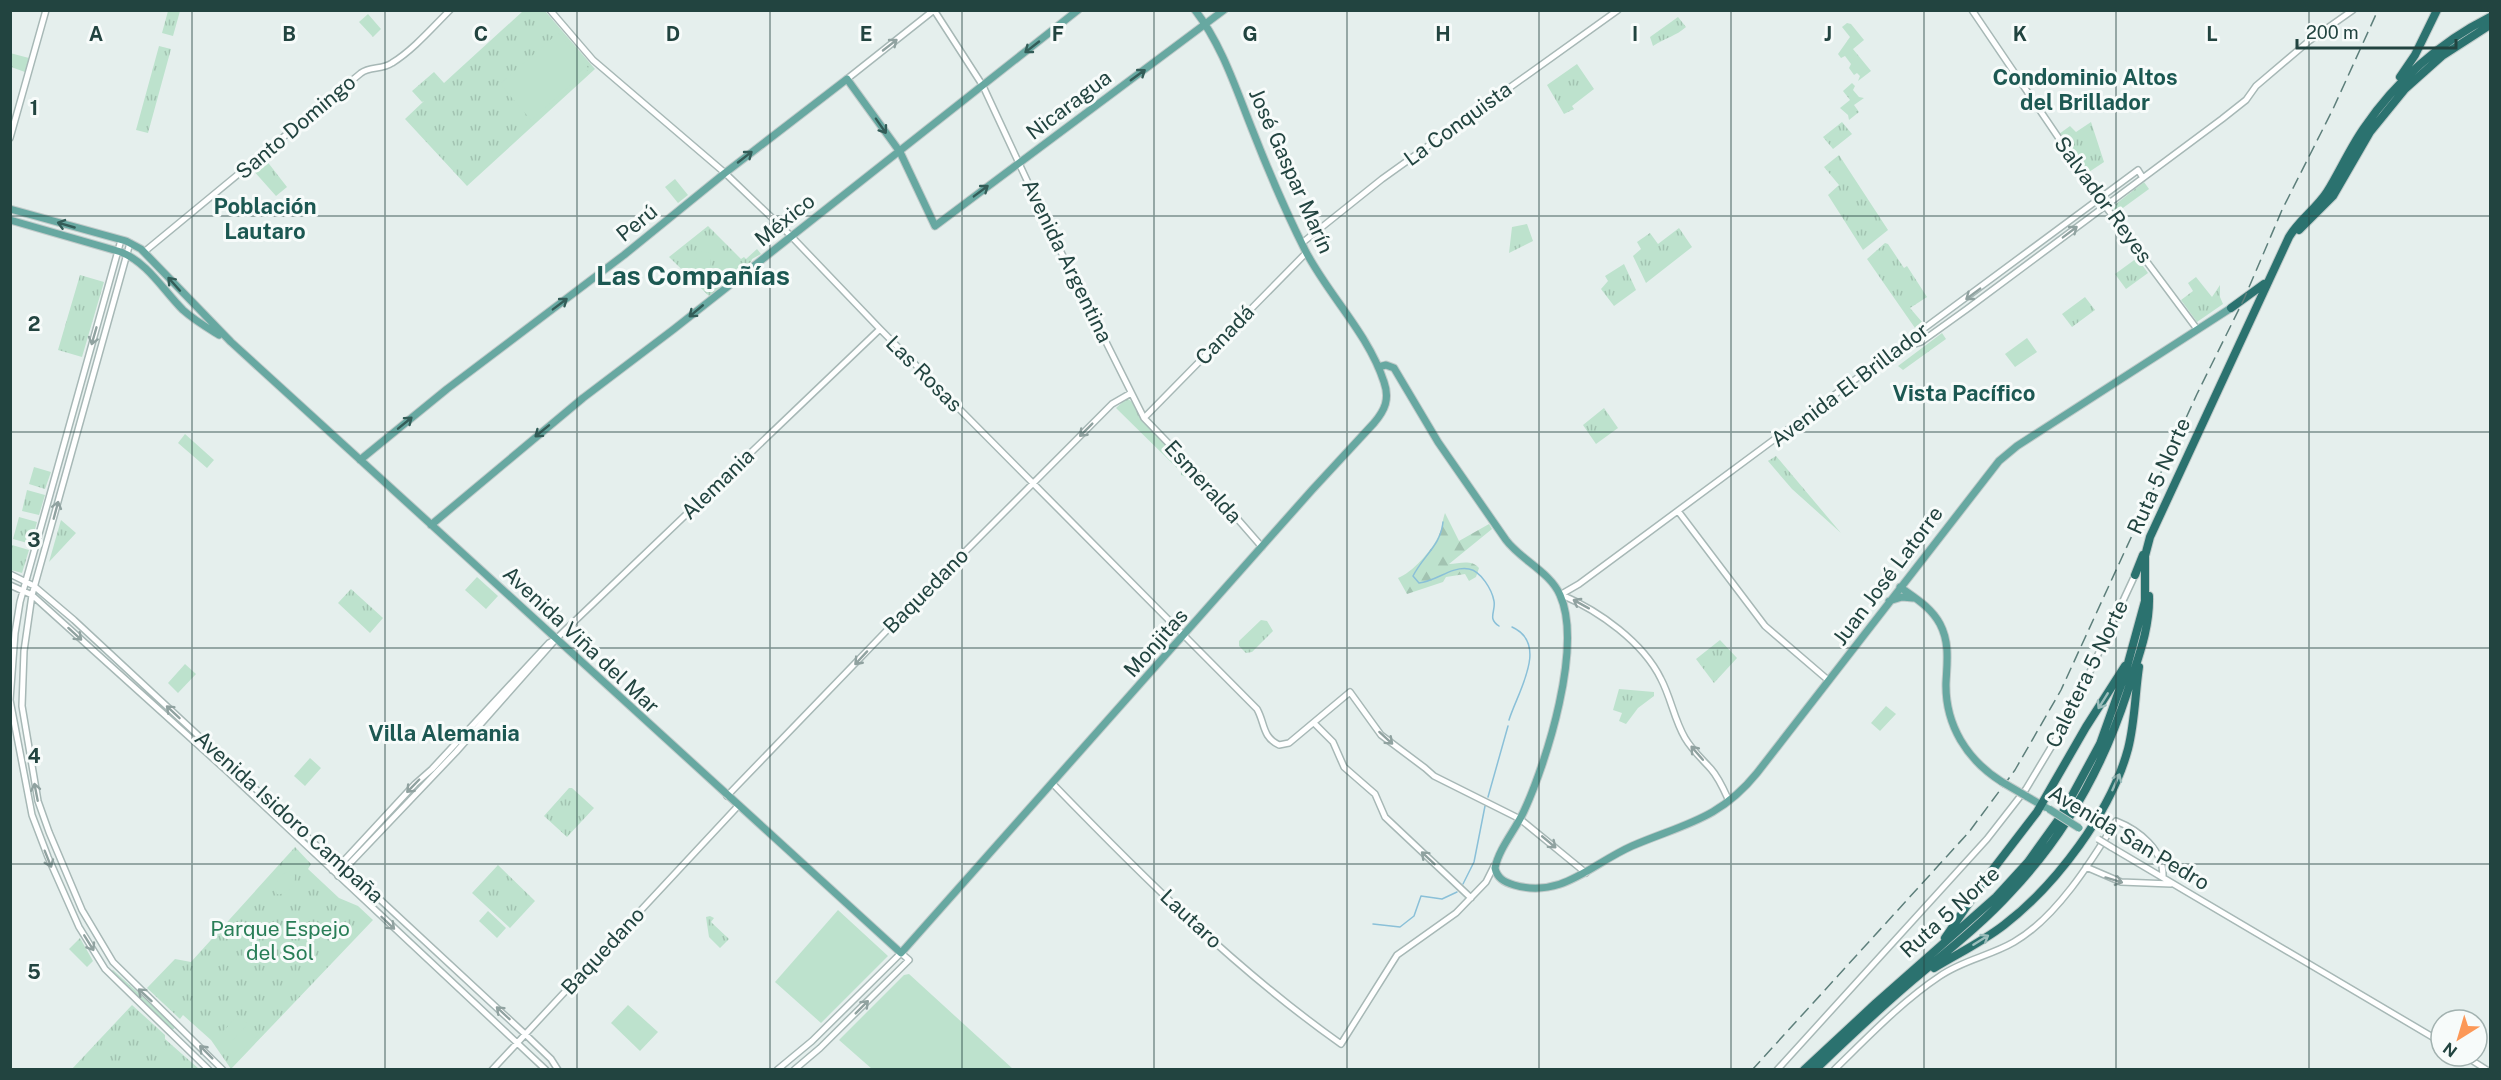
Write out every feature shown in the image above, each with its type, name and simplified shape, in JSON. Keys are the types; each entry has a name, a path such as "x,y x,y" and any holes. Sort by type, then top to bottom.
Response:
{"highway":[{"path":"2379,107 2415,55 2437,10"},
{"name":"Ruta 5 Norte","path":"1804,1070 1996,897 2028,862 2051,831 2082,781 2100,744 2131,656 2145,602 2144,561 2147,543 2268,279 2292,232 2326,193 2355,142 2379,107 2409,74 2433,53 2490,16"},
{"name":"Ruta 5 Norte","path":"1815,1070 2004,900 2058,834 2083,795 2104,754 2121,711 2149,622 2148,566 2151,545 2290,243 2298,231 2333,196 2362,144 2396,99 2442,56 2490,25"},
{"path":"2230,308 2268,279"},
{"path":"2244,299 2256,305"},
{"path":"2135,575 2147,543"},
{"path":"1913,980 1983,940 2011,919 2046,886 2114,787 2128,749 2142,644"},
{"path":"1925,960 1956,924 1984,881 2045,807 2086,728 2131,656"}],"main road":[{"name":"México","path":"431,525 566,411 660,340 1078,10"},
{"name":"José Gaspar Marín","path":"1195,10 1206,25 1222,56 1266,165 1306,253 1364,341"},
{"name":"Nicaragua","path":"900,152 935,226 1224,10"},
{"name":"Perú","path":"360,460 447,389 624,255 847,79"},
{"path":"847,79 900,152"},
{"name":"Avenida Viña del Mar","path":"10,209 121,240 144,252 202,319 231,342 901,953"},
{"name":"Avenida Viña del Mar","path":"10,220 127,254 143,265 183,310 202,319"},
{"name":"Juan José Latorre","path":"1502,880 1521,887 1542,888 1564,884 1632,846 1693,824 1730,801 1757,773 1993,467 2005,455 2230,308"},
{"name":"Monjitas","path":"901,953 1383,411 1387,394 1378,367 1364,341"},
{"path":"1378,367 1394,368 1438,442 1506,540 1518,554 1548,579 1560,594 1566,616 1568,635 1565,668 1541,769 1521,819 1495,864 1496,872 1502,880"},
{"path":"1911,573 1909,587 1916,598"},
{"name":"Avenida San Pedro","path":"1900,587 1916,598 1935,617 1944,635 1947,656 1947,704 1952,723 1973,758 2002,782 2083,830"},
{"path":"1889,602 1902,597 1916,598"}],"street":[{"path":"10,138 46,10"},
{"name":"Santo Domingo","path":"144,252 364,71 368,68 382,68 394,62 450,10"},
{"name":"Las Rosas","path":"550,10 593,60 725,173 1034,482 1257,709 1266,735 1274,743 1284,746 1314,723"},
{"name":"Perú","path":"847,79 934,10"},
{"name":"Avenida Argentina","path":"934,10 983,86 1144,418"},
{"name":"La Conquista","path":"1302,243 1382,179 1618,10"},
{"name":"Salvador Reyes","path":"1972,10 2100,199 2197,329"},
{"name":"Avenida El Brillador","path":"1896,350 1920,342 2144,178 2246,100 2256,86 2309,41 2353,10"},
{"name":"Avenida El Brillador","path":"1560,594 1579,584 2138,171 2144,178"},
{"path":"121,240 26,581 15,633 10,700 29,805 68,904 105,969 209,1070"},
{"path":"130,243 34,586 24,651 22,706 38,801 48,832 82,910 113,962 223,1070"},
{"name":"Canadá","path":"1144,418 1306,253"},
{"path":"2020,259 2023,267"},
{"name":"Alemania","path":"332,870 339,866 547,645 556,639 880,329"},
{"name":"Baquedano","path":"727,796 894,623 1112,404 1131,393"},
{"name":"Esmeralda","path":"1144,418 1200,476 1262,548"},
{"path":"1678,511 1765,626 1828,680"},
{"name":"Avenida Isidoro Campaña","path":"10,574 34,586 74,620 339,866 346,868 525,1034 551,1059 558,1070"},
{"name":"Caletera 5 Norte","path":"1777,1070 1980,846 2019,798 2043,763 2068,719 2135,575"},
{"name":"Avenida Isidoro Campaña","path":"10,585 32,595 227,771 546,1070"},
{"path":"1560,594 1586,607 1636,642 1646,653 1662,680 1677,722 1687,741 1713,770 1730,801"},
{"name":"Alemania","path":"338,876 471,736 556,639"},
{"path":"1495,864 1486,882 1471,898 1385,817 1375,794 1344,767 1333,742 1314,723 1350,692 1381,735 1434,777 1521,819 1586,873"},
{"name":"Lautaro","path":"1052,783 1124,857 1242,965 1341,1044 1397,955 1456,913 1471,898"},
{"name":"Baquedano","path":"492,1070 738,806"},
{"path":"1834,1070 1898,1010 1938,977 1963,962 1999,950 2025,935 2051,910 2086,867 2116,821 2133,829 2148,840 2162,868 2163,877"},
{"name":"Avenida San Pedro","path":"2083,830 2429,1035"},
{"path":"2086,867 2121,882 2175,884"},
{"path":"1486,882 1502,880"},
{"path":"68,904 73,900 82,910"},
{"path":"777,1070 812,1041 901,953"},
{"name":"Avenida Viña del Mar","path":"794,1070 820,1048 909,960 901,953"}],"green space":[{"path":"168,11 180,11 173,36 162,33"},
{"path":"523,11 545,11 595,69 467,186 405,119 424,101 422,102 412,91 434,72 444,83"},
{"path":"368,14 381,29 373,37 359,22"},
{"path":"1678,17 1686,27 1653,46 1650,37"},
{"path":"1847,23 1851,24 1864,40 1853,49 1871,71 1858,81 1860,76 1857,73 1854,75 1849,68 1851,64 1845,56 1841,58 1838,54 1850,37 1842,27"},
{"path":"558,33 589,69 531,120 500,84"},
{"path":"159,46 171,49 148,133 136,130"},
{"path":"10,53 29,58 25,72 11,67"},
{"path":"1577,64 1594,89 1572,106 1574,109 1564,114 1547,85"},
{"path":"1852,83 1855,86 1853,90 1859,97 1864,98 1854,105 1859,112 1849,120 1848,115 1840,108 1850,100 1843,91"},
{"path":"1842,122 1852,134 1833,149 1823,137"},
{"path":"2091,122 2104,162 2086,174 2059,134 2070,126 2076,132"},
{"path":"1839,155 1888,230 1863,250 1828,195 1839,185 1824,167"},
{"path":"266,160 287,187 276,196 253,170"},
{"path":"675,179 688,195 678,203 665,187"},
{"path":"2144,182 2149,189 2116,213 2112,207"},
{"path":"1527,224 1533,241 1509,253 1512,227"},
{"path":"708,226 741,259 744,257 746,259 757,249 761,254 709,296 669,257"},
{"path":"1679,228 1692,247 1646,283 1633,256 1641,249 1637,242 1650,233 1658,244"},
{"path":"1885,243 1904,268 1907,266 1927,297 1910,308 1922,322 1915,328 1867,259"},
{"path":"697,251 711,253 709,277 694,275"},
{"path":"2137,258 2148,273 2126,289 2115,274"},
{"path":"1624,264 1636,290 1614,306 1601,289 1608,281 1605,276"},
{"path":"80,275 104,282 82,357 58,350"},
{"path":"2196,277 2212,297 2220,285 2220,297 2223,304 2197,322 2181,300 2193,291 2188,283"},
{"path":"2085,297 2095,310 2072,327 2062,314"},
{"path":"1942,333 1946,339 1903,370 1898,366"},
{"path":"2027,338 2037,352 2015,367 2005,354"},
{"path":"1127,398 1132,402 1144,423 1190,468 1186,477 1181,475 1181,472 1116,408"},
{"path":"1604,408 1618,428 1596,444 1583,425"},
{"path":"185,434 214,460 207,468 178,443"},
{"path":"1776,456 1841,533 1792,489 1768,461"},
{"path":"34,467 51,472 45,489 29,484"},
{"path":"27,490 45,495 39,515 22,511"},
{"path":"1445,513 1459,541 1489,524 1492,529 1449,564 1476,565 1479,568 1476,577 1469,581 1465,574 1446,577 1443,582 1407,594 1398,578 1415,566 1431,548 1439,534"},
{"path":"19,517 37,522 31,544 13,539"},
{"path":"61,520 76,533 49,562"},
{"path":"12,545 29,550 22,573 11,570"},
{"path":"477,577 498,596 486,609 465,590"},
{"path":"351,589 383,618 370,633 338,603"},
{"path":"1261,620 1267,621 1273,631 1252,652 1246,653 1239,646 1239,641"},
{"path":"1720,640 1737,658 1714,683 1696,659"},
{"path":"185,664 196,674 178,693 168,683"},
{"path":"1619,689 1654,692 1654,696 1638,708 1626,724 1619,721 1622,713 1613,710"},
{"path":"1886,706 1896,714 1880,731 1871,723"},
{"path":"310,758 321,768 305,786 294,776"},
{"path":"569,788 572,788 594,808 567,837 544,816"},
{"name":"Parque Espejo del Sol","path":"295,847 311,864 308,869 339,898 358,906 373,920 231,1069 211,1040 183,1015 180,1019 147,988 175,959 191,962"},
{"path":"498,865 535,901 510,928 472,893"},
{"path":"289,871 295,875 292,886 287,892 277,894 278,880"},
{"path":"838,910 888,956 821,1023 775,982"},
{"path":"488,911 506,928 497,938 479,921"},
{"path":"706,917 714,918 711,922 729,939 720,948 709,937"},
{"path":"80,938 93,961 87,967 69,949"},
{"path":"113,970 175,1026 174,1029 171,1029 111,972"},
{"path":"909,974 1013,1069 872,1069 839,1040 904,975"},
{"path":"132,1005 165,1035 165,1039 199,1069 71,1070"},
{"path":"628,1005 658,1032 640,1051 611,1023"},
{"path":"238,1015 248,1024 230,1043 221,1034"},
{"path":"249,1025 259,1034 241,1053 231,1043"}],"waterway":[{"path":"1443,522 1439,537 1413,576 1419,583 1456,570 1473,570 1482,577 1491,592 1494,601 1493,620 1499,626"},
{"path":"1509,720 1528,670 1530,657 1529,645 1523,635 1512,627"},
{"path":"1488,797 1508,726"},
{"path":"1463,884 1474,862 1485,806"},
{"path":"1373,924 1400,927 1414,916 1421,896 1442,899 1457,892"}],"railway":[{"path":"1752,1070 1969,832 2015,770 2061,690 2197,394 2244,299 2282,210 2333,109 2378,10"}],"district":[{"name":"Condominio Altos del Brillador","path":"2085,90"},
{"name":"Población Lautaro","path":"265,218"},
{"name":"Las Compañías","path":"693,276"},
{"name":"Vista Pacífico","path":"1964,393"},
{"name":"Villa Alemania","path":"444,733"}]}
